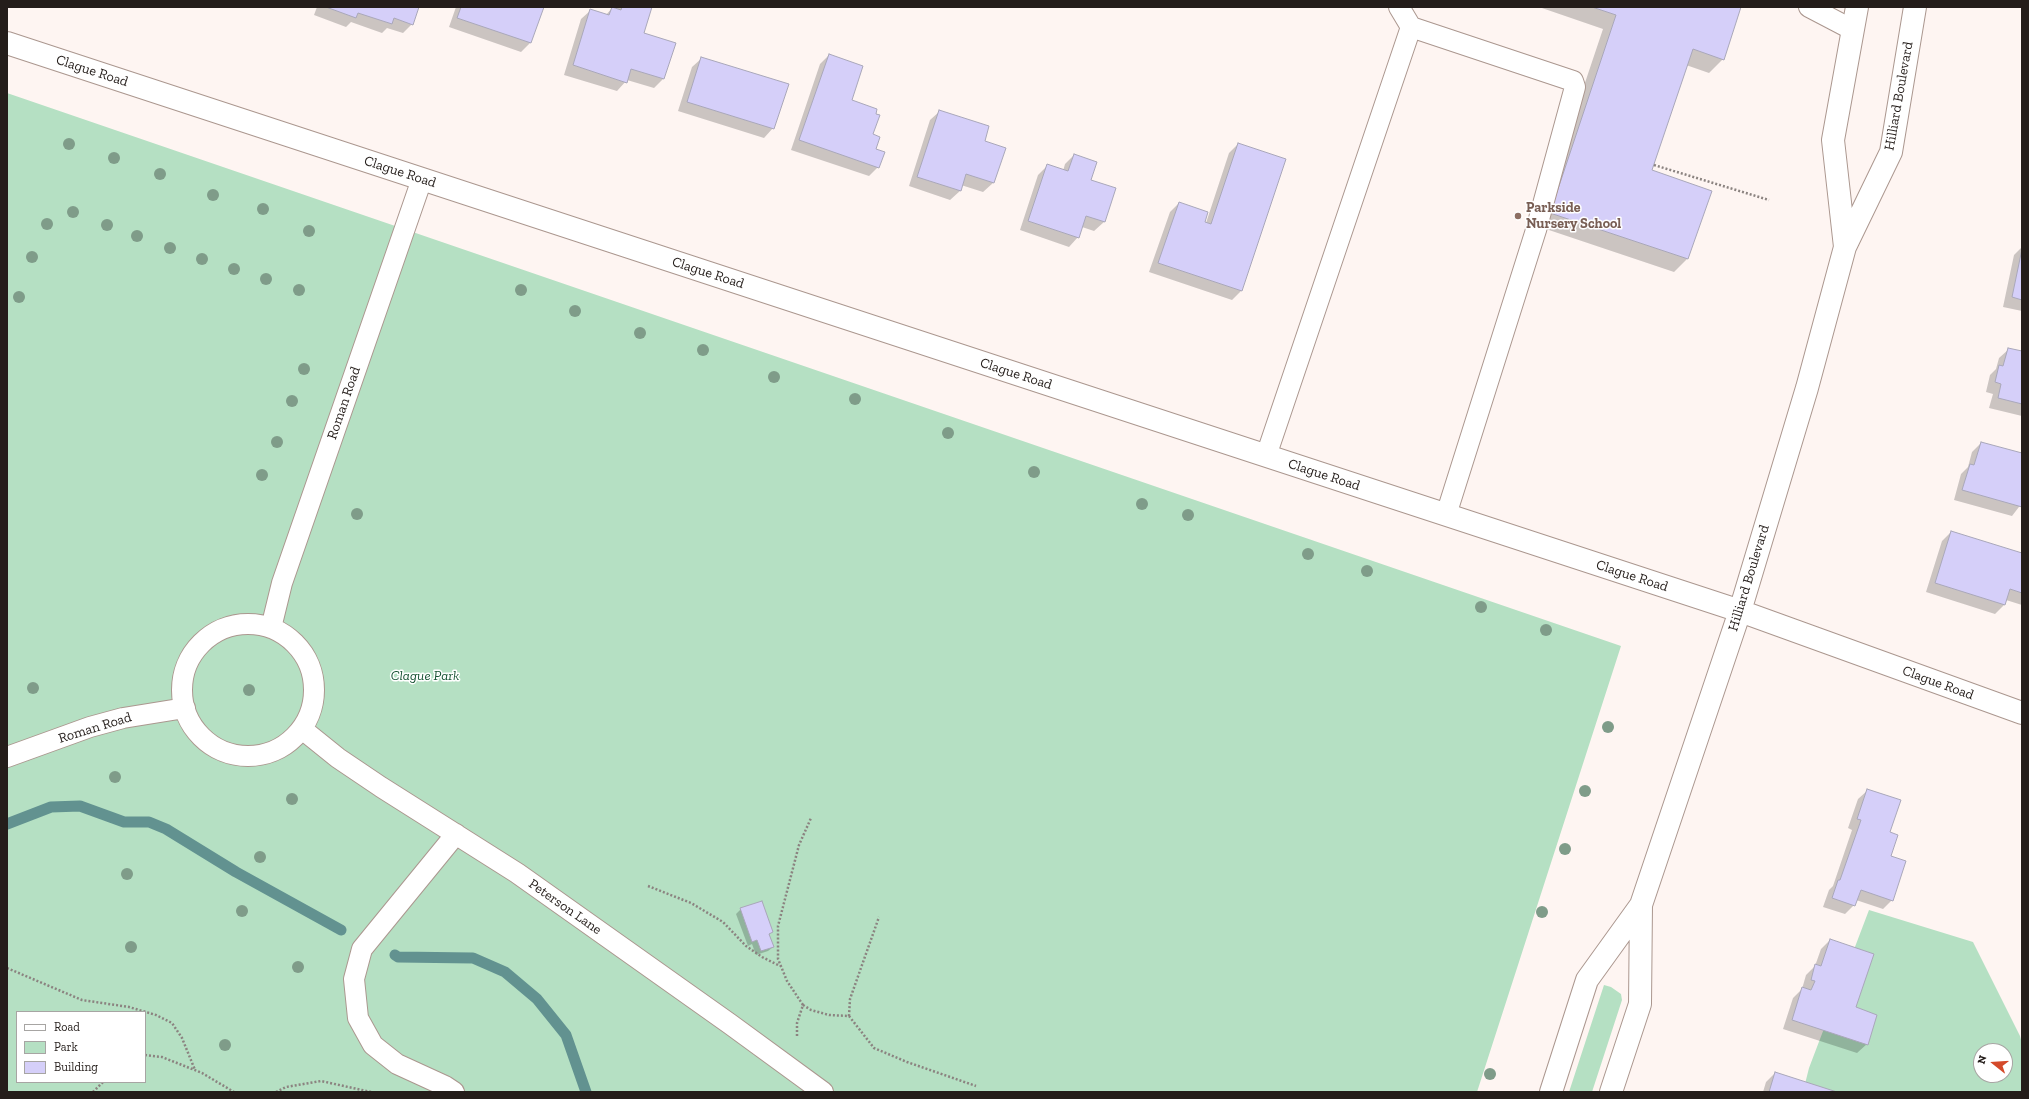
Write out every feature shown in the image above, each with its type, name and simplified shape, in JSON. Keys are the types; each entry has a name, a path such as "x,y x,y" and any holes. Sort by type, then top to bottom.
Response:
{"main road":[{"name":"Hilliard Boulevard","path":"1845,247 1833,140 1857,7"},
{"name":"Hilliard Boulevard","path":"1550,1092 1587,980 1641,905 1740,611 1807,388 1845,247 1891,152 1914,7"},
{"name":"Clague Road","path":"7,43 1740,611 2022,713"},
{"name":"Hilliard Boulevard","path":"1611,1092 1640,1004 1641,905"}],"lane":[{"path":"1398,7 1411,27 1574,81 1575,87 1536,230 1446,515"},
{"path":"1809,7 1853,30"},
{"path":"1266,456 1411,27"},
{"name":"Roman Road","path":"271,628 285,575 422,179"},
{"path":"254,624 271,628 289,638 301,650 310,665 314,681 314,698 310,714 302,729 290,742 275,750 259,755 242,756 225,752 209,743 195,730 186,713 182,695 184,675 190,658 202,642 217,631 235,625 254,624"},
{"name":"Roman Road","path":"7,757 90,727 123,718 185,708"},
{"name":"Peterson Lane","path":"302,729 381,787 517,873 724,1019 823,1092"},
{"path":"454,1092 445,1086 396,1064 373,1045 358,1018 354,979 362,949 456,834"}],"path":[{"path":"1654,165 1769,200"},
{"path":"812,818 799,845 778,926 778,959 787,982 803,1005 811,1010 829,1016 849,1016"},
{"path":"648,886 691,903 724,922 746,946 762,957 780,966"},
{"path":"879,917 850,998 849,1016 874,1048 907,1062 976,1086"},
{"path":"7,968 82,1000 129,1007 142,1011"},
{"path":"798,1041 797,1022 803,1005"},
{"path":"146,1012 172,1023 182,1038 195,1070"},
{"path":"146,1055 162,1057 195,1070 234,1092"},
{"path":"276,1092 286,1087 321,1081 371,1092"},
{"path":"93,1092 102,1083"}],"green space":[{"name":"Clague Park","path":"7,93 1621,646 1477,1092 7,1092"},
{"path":"1869,910 1973,942 2020,1036 2022,1044 2022,1092 1803,1092 1809,1068"},
{"path":"1604,985 1611,987 1621,994 1622,1000 1592,1092 1569,1092"}],"building":[{"path":"326,7 419,7 413,25 394,18 392,24 358,13 356,18"},
{"path":"461,7 544,7 531,43 457,18"},
{"path":"612,7 621,10 622,7 652,7 644,33 676,43 664,79 631,69 627,83 573,65 590,9 609,15"},
{"path":"1592,7 1741,7 1724,60 1693,49 1652,170 1712,191 1688,259 1550,213 1616,15"},
{"path":"829,54 863,66 852,100 877,109 876,114 880,115 873,134 880,137 876,149 885,152 879,168 799,140"},
{"path":"701,57 789,84 774,129 687,102"},
{"path":"939,110 989,126 985,141 1006,148 994,183 966,174 961,191 917,177"},
{"path":"1238,143 1286,159 1242,291 1158,263 1179,202 1208,212 1205,222 1211,224"},
{"path":"1074,154 1097,162 1091,180 1116,188 1105,222 1086,216 1079,238 1028,221 1047,164 1068,171"},
{"path":"2022,249 2022,300 2012,297"},
{"path":"2008,348 2022,351 2022,404 1998,398 2001,384 1995,382 1999,365 2003,366"},
{"path":"1981,442 2022,453 2022,507 1962,490 1970,464 1974,465"},
{"path":"1951,531 2022,553 2022,593 2010,589 2005,605 1935,583"},
{"path":"1867,789 1901,800 1890,832 1898,835 1891,856 1906,861 1893,901 1861,890 1855,906 1832,898 1838,880 1840,880 1861,820 1857,819"},
{"path":"762,901 773,932 769,934 774,947 761,951 757,940 752,942 740,908"},
{"path":"1830,939 1874,954 1856,1007 1877,1015 1868,1045 1792,1020 1802,987 1811,990 1815,981 1811,980 1815,964 1821,966"},
{"path":"1775,1072 1837,1092 1769,1092"}],"waterway":[{"path":"7,824 51,807 80,806 124,822 149,822 166,829 236,872 341,930"},
{"path":"395,955 398,957 473,958 505,972 537,999 566,1035 586,1092"}],"place":[{"name":"Parkside Nursery School","path":"1518,216"}]}
